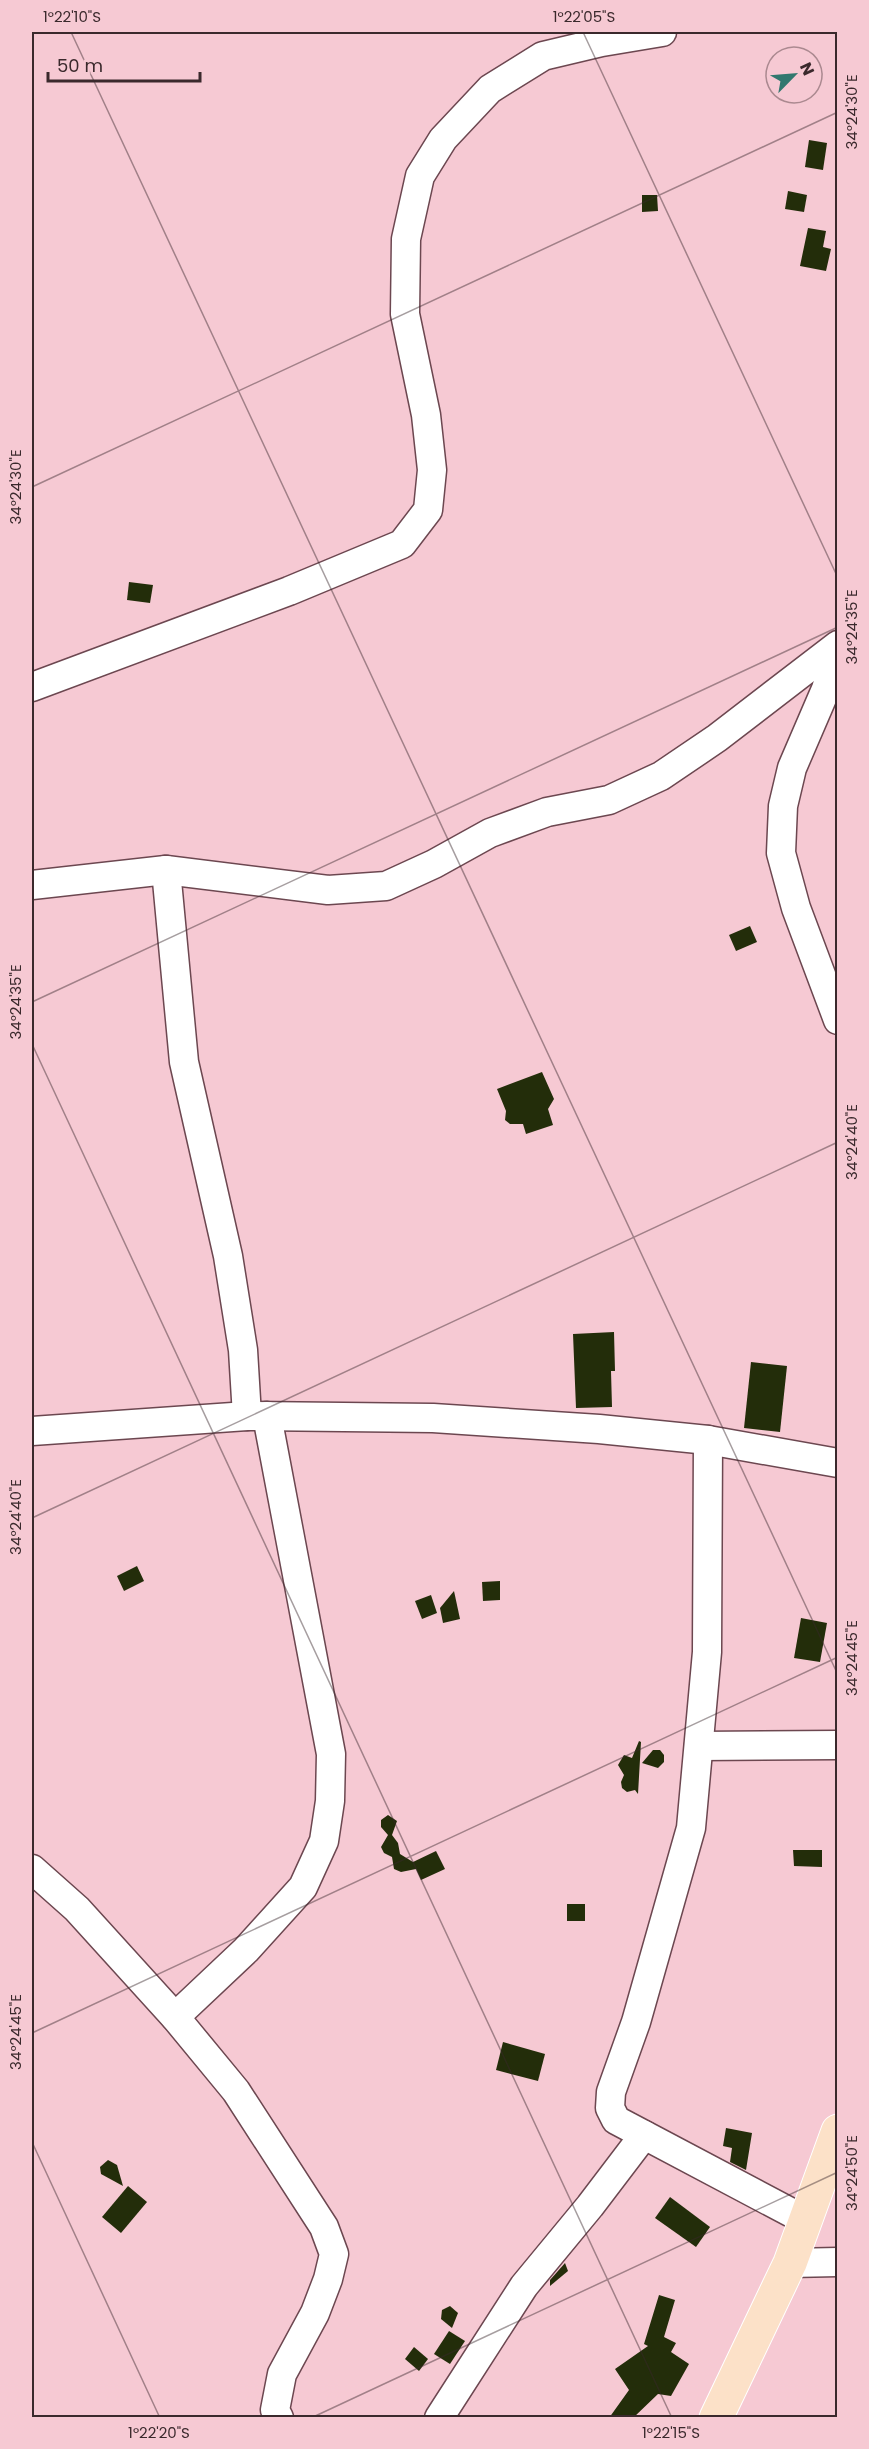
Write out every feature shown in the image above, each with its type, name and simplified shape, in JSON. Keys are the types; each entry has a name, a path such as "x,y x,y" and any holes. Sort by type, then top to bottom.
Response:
{"main road":[{"path":"716,2418 790,2263 837,2131"}],"street":[{"path":"32,687 289,591 402,544 428,510 432,470 426,416 405,314 405,239 420,176 443,139 490,89 543,56 602,42 662,32"},
{"path":"32,885 166,870 328,890 386,886 434,864 490,833 547,812 609,800 661,776 717,738 837,647"},
{"path":"837,647 826,689 792,768 783,806 781,853 796,908 837,1020"},
{"path":"166,870 184,1062 228,1256 243,1350 331,1754 329,1811 324,1841 303,1887 246,1950 175,2017"},
{"path":"32,1431 257,1416 433,1418 599,1429 708,1440 837,1463"},
{"path":"708,1440 706,1652 691,1828 636,2022 611,2092 610,2108 616,2120 805,2220"},
{"path":"699,1746 837,1745"},
{"path":"32,1869 77,1909 175,2017 236,2091 324,2227 334,2254 328,2279 315,2313 282,2374 275,2410 279,2418"},
{"path":"439,2418 524,2286 590,2206 644,2135"},
{"path":"790,2263 837,2262"}],"building":[{"path":"809,140 827,143 823,170 805,167"},
{"path":"788,191 807,195 804,212 785,209"},
{"path":"642,195 657,195 658,211 642,212"},
{"path":"808,228 826,231 823,247 831,249 826,271 800,266"},
{"path":"129,582 153,585 150,603 127,600"},
{"path":"750,926 757,942 736,951 729,935"},
{"path":"542,1072 554,1099 548,1109 553,1125 526,1134 523,1124 510,1124 505,1120 506,1111 497,1089"},
{"path":"614,1332 615,1371 611,1371 612,1407 576,1408 573,1334"},
{"path":"751,1362 787,1366 780,1432 744,1428"},
{"path":"137,1566 144,1581 124,1591 117,1576"},
{"path":"500,1581 500,1600 483,1601 482,1582"},
{"path":"454,1591 460,1619 443,1623 440,1608"},
{"path":"431,1595 437,1613 422,1619 415,1601"},
{"path":"801,1618 827,1623 820,1662 794,1658"},
{"path":"639,1741 641,1742 638,1794 635,1790 627,1792 622,1788 621,1782 624,1775 618,1765 624,1755 632,1758"},
{"path":"653,1750 660,1750 664,1755 664,1762 658,1768 642,1763"},
{"path":"388,1815 397,1821 392,1835 398,1843 400,1854 413,1862 436,1851 445,1869 421,1880 416,1869 401,1872 394,1869 392,1857 384,1853 381,1847 388,1835 381,1827 381,1820"},
{"path":"793,1850 822,1850 822,1867 794,1866"},
{"path":"567,1904 585,1904 585,1921 567,1921"},
{"path":"503,2042 545,2054 538,2081 496,2070"},
{"path":"726,2128 752,2133 746,2170 730,2162 732,2148 723,2146"},
{"path":"108,2160 117,2165 123,2186 101,2174 100,2167"},
{"path":"128,2186 147,2202 121,2233 102,2217"},
{"path":"670,2197 710,2227 696,2247 655,2218"},
{"path":"565,2263 568,2271 550,2286 550,2280"},
{"path":"659,2295 675,2300 664,2337 676,2343 671,2352 689,2364 671,2396 658,2394 633,2418 609,2418 629,2390 615,2369 648,2346 644,2344"},
{"path":"450,2306 458,2313 452,2328 441,2319 442,2310"},
{"path":"449,2331 465,2341 450,2364 434,2354"},
{"path":"414,2347 428,2359 419,2371 405,2359"}]}
